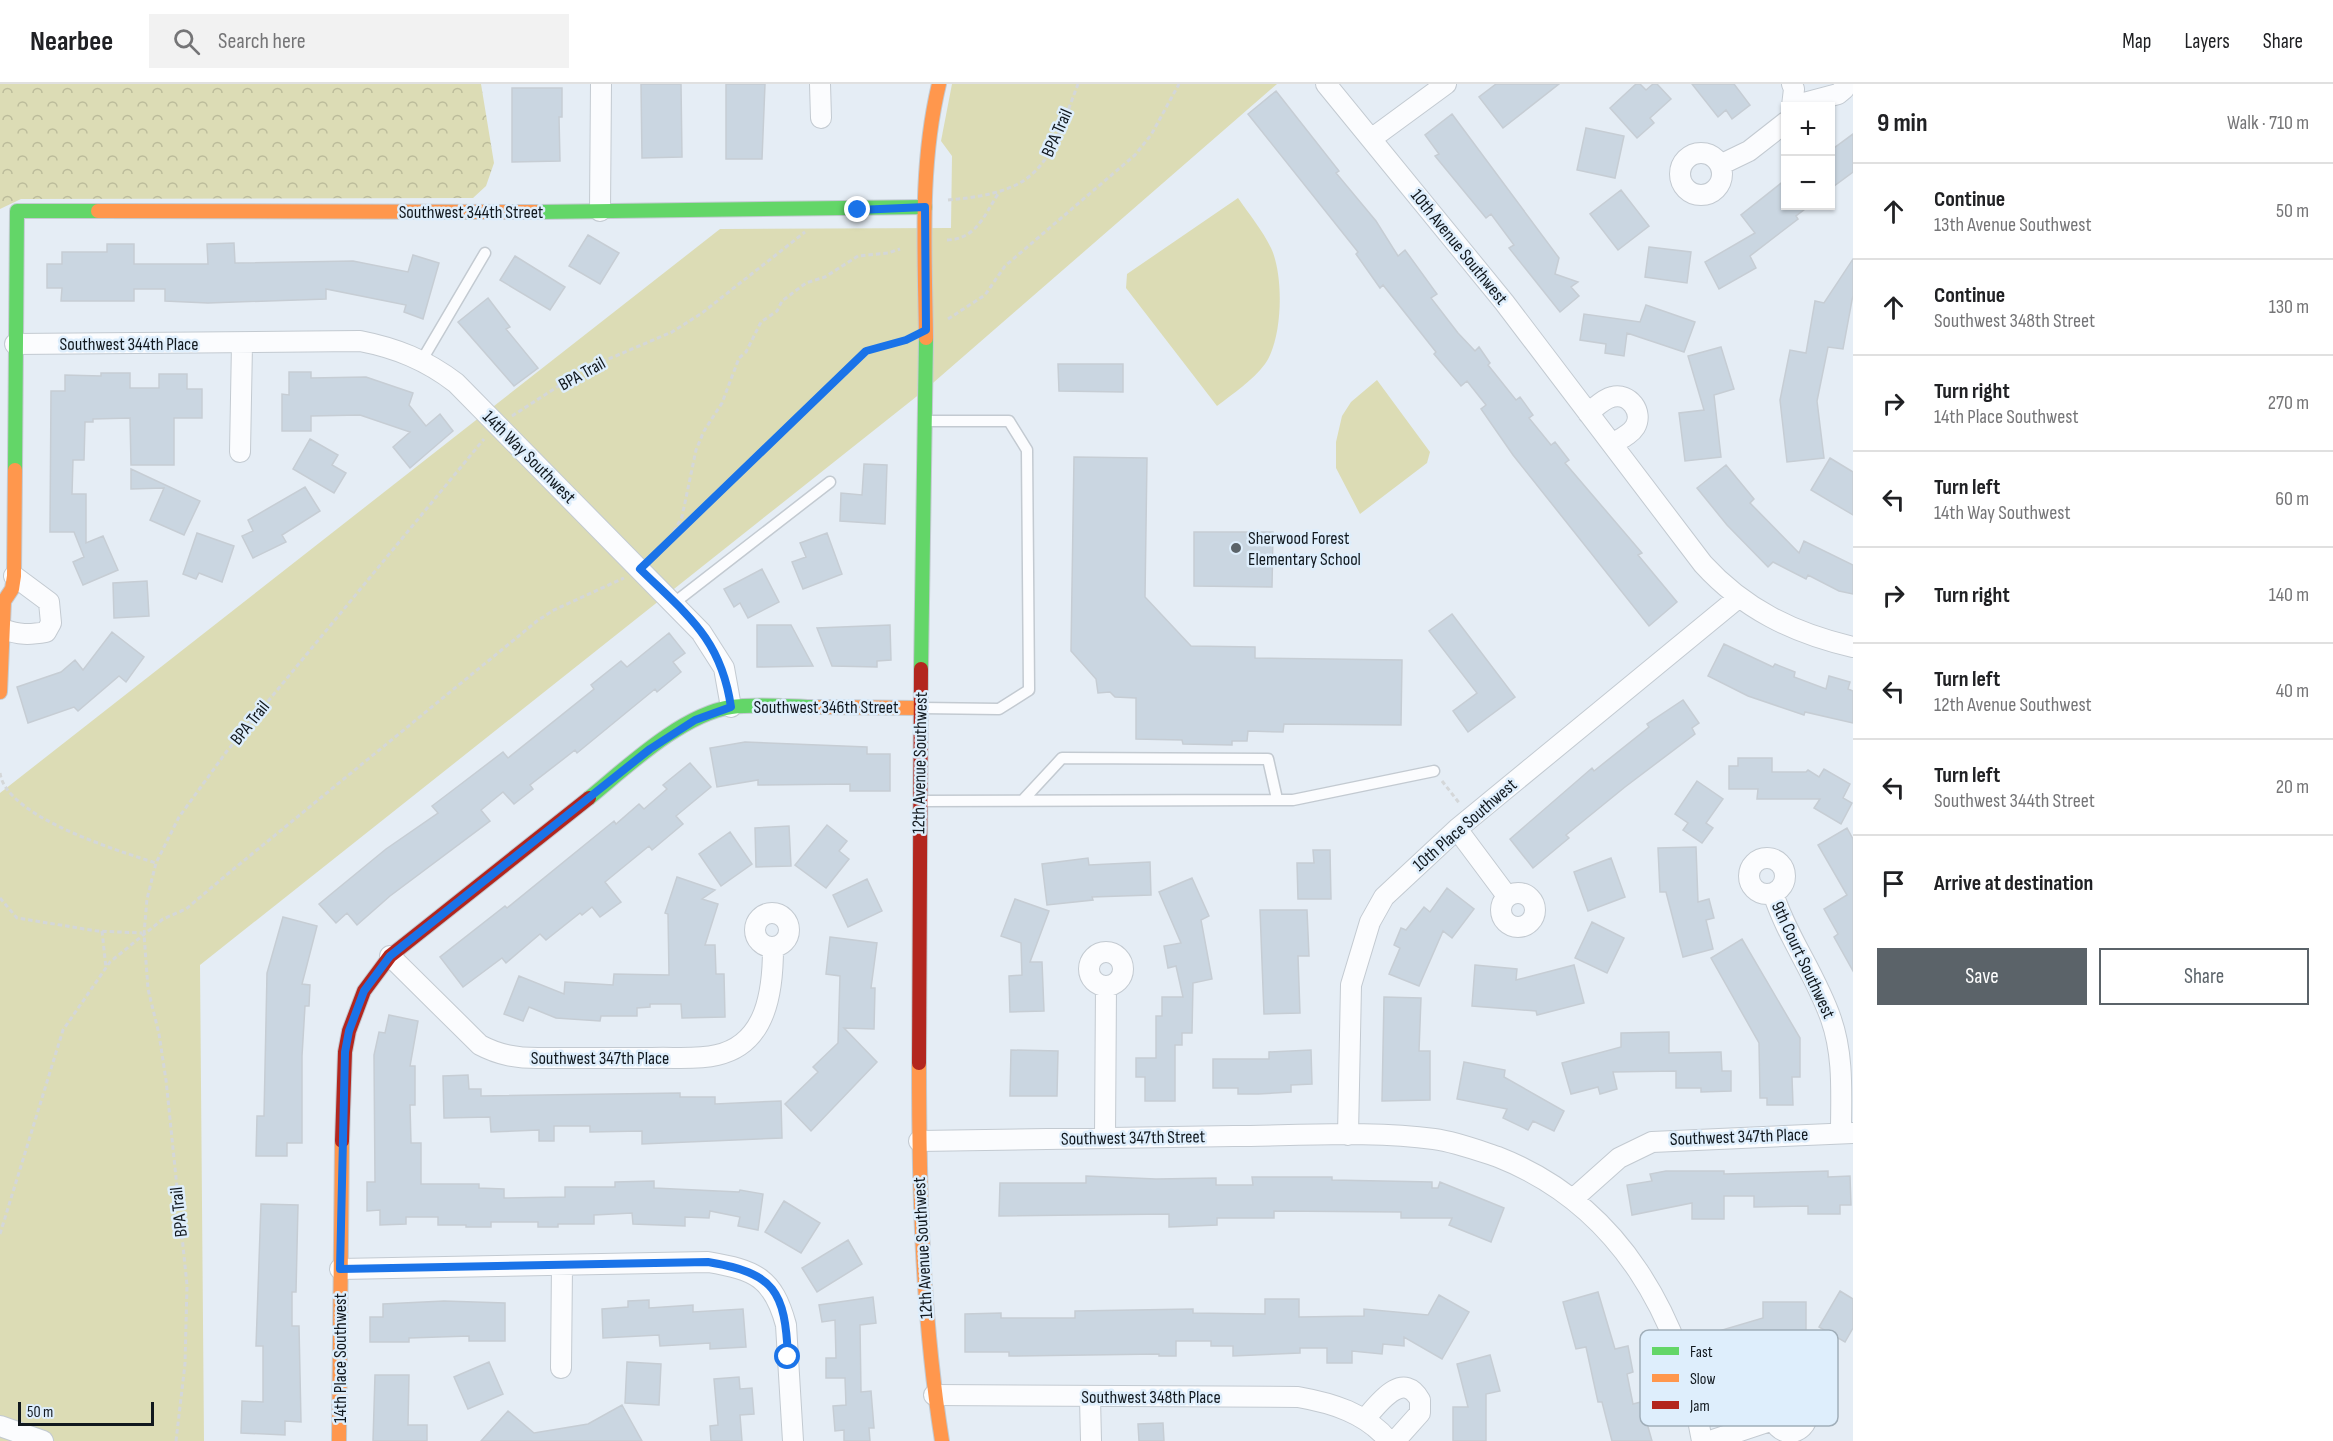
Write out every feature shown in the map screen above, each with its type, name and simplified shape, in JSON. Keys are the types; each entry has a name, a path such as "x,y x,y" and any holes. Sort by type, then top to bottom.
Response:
{"street":[{"path":"600,211 601,84"},
{"path":"820,84 820,118"},
{"name":"12th Avenue Southwest","path":"939,84 929,139 925,207 926,330 919,801 919,1141 921,1238 934,1395 942,1441"},
{"name":"10th Avenue Southwest","path":"1326,84 1504,302 1703,564 1738,598"},
{"path":"1371,139 1446,84"},
{"path":"1792,84 1794,89 1792,102"},
{"path":"1807,102 1838,94 1845,84"},
{"path":"1720,165 1749,151 1781,125"},
{"name":"Southwest 344th Street","path":"15,344 17,211 600,211 925,207"},
{"name":"14th Way Southwest","path":"242,344 360,341 387,346 422,360 456,383 706,637 718,655 727,680 731,707"},
{"path":"0,692 2,603 12,589 14,576 15,344"},
{"name":"Southwest 344th Place","path":"15,344 242,344"},
{"path":"240,452 242,344"},
{"path":"1588,413 1611,397 1618,396 1631,402 1638,414 1634,428 1612,444"},
{"path":"3,629 20,635 32,635 46,632 51,623 49,602 14,576"},
{"path":"1738,598 1787,626 1853,647"},
{"name":"10th Place Southwest","path":"1348,1135 1351,985 1359,950 1370,922 1384,897 1464,823 1738,598"},
{"name":"Southwest 346th Street","path":"731,707 920,708"},
{"name":"14th Place Southwest","path":"339,1441 345,1052 349,1031 364,991 390,956 650,749 695,720 731,707"},
{"path":"1464,823 1508,896"},
{"name":"9th Court Southwest","path":"1773,893 1827,1009 1835,1032 1847,1133"},
{"name":"Southwest 347th Place","path":"390,956 480,1045 495,1053 538,1058 690,1057 728,1052 745,1041 759,1024 770,994 773,948"},
{"path":"1105,1138 1106,986"},
{"name":"Southwest 347th Place","path":"1574,1199 1619,1158 1652,1142 1847,1133"},
{"name":"Southwest 347th Street","path":"919,1141 1348,1135 1434,1139 1473,1148 1541,1178 1574,1199 1598,1220 1622,1248 1658,1300 1670,1330"},
{"path":"340,1269 708,1262 742,1268 759,1277 775,1291 786,1325 793,1441"},
{"path":"561,1368 562,1266"},
{"name":"Southwest 348th Place","path":"934,1395 1090,1398 1298,1397 1342,1408 1365,1419 1389,1438 1420,1413 1420,1400 1412,1390 1405,1388 1392,1390 1365,1419"},
{"path":"1090,1398 1091,1441"},
{"path":"0,1426 43,1441"},
{"name":"Southwest 347th Street","path":"1699,1426 1702,1441"},
{"path":"1710,1441 1755,1426"}],"lane":[{"path":"422,360 485,253"},
{"path":"920,708 999,709 1029,690 1027,450 1009,421 925,421"},
{"path":"674,603 830,482"},
{"path":"1024,799 1062,758 1268,759 1277,799"},
{"path":"919,801 1293,800 1434,771"}],"path":[{"name":"BPA Trail","path":"945,201 998,194 1030,178 1049,156 1078,84"},
{"path":"0,1234 63,1030 106,968 144,933 164,919 186,909 206,894 238,864 537,621 640,569 866,351 906,340 957,314 985,295 1005,266 1135,155 1151,135 1179,84"},
{"path":"945,240 965,237 973,232 998,194"},
{"name":"BPA Trail","path":"176,1441 185,1364 187,1285 166,1080 159,1034 147,989 144,933 147,899 156,863 179,817 227,751 498,425 585,369 672,332 692,320 805,232"},
{"path":"666,543 682,517 696,450 704,431 722,403 739,358 746,352 760,322 777,311 782,301 806,283 825,277 858,256 900,250 903,245"},
{"path":"1434,771 1464,823"},
{"path":"0,773 19,804 91,842 156,863"},
{"path":"0,898 17,918 102,931 144,933"},
{"path":"102,931 106,968"}],"green space":[{"path":"0,84 481,84 494,163 486,186 473,198 21,199 0,209"},
{"path":"952,84 1277,84 926,389 200,965 204,1441 0,1441 0,793 720,229 951,228 952,156 941,141"},
{"path":"1238,198 1271,248 1278,274 1280,307 1275,339 1265,364 1249,381 1217,406 1126,288 1127,274"},
{"path":"1377,380 1430,452 1427,463 1360,514 1336,468 1336,442 1342,416 1351,402"}],"building":[{"path":"641,84 681,84 682,157 642,158"},
{"path":"726,84 765,84 762,159 726,159"},
{"path":"1496,84 1559,84 1503,128 1479,97"},
{"path":"1636,84 1640,84 1646,90 1653,84 1657,84 1671,99 1650,118 1654,123 1637,138 1610,108"},
{"path":"1692,84 1734,84 1750,105 1732,119 1726,110 1718,117"},
{"path":"512,88 562,88 562,117 559,117 560,161 512,162"},
{"path":"1276,91 1339,171 1336,173 1376,221 1398,256 1405,250 1437,294 1431,298 1458,333 1475,351 1479,347 1490,363 1488,365 1516,400 1520,397 1533,415 1529,418 1551,445 1555,442 1569,460 1565,463 1642,553 1638,555 1677,602 1649,626 1513,455 1481,409 1486,405 1467,381 1461,386 1434,354 1436,352 1383,285 1380,288 1356,254 1358,252 1248,114"},
{"path":"1452,114 1559,258 1555,274 1578,282 1571,287 1579,296 1560,312 1509,248 1514,245 1491,214 1486,218 1435,156 1439,154 1425,135"},
{"path":"1586,128 1624,136 1615,178 1577,170"},
{"path":"1853,134 1853,172 1835,185 1835,156 1835,147"},
{"path":"1781,183 1781,210 1804,210 1796,216 1798,219 1750,256 1756,268 1719,289 1705,262 1755,233 1741,215"},
{"path":"1621,190 1649,226 1618,250 1590,214"},
{"path":"588,235 619,253 600,284 569,266"},
{"path":"234,243 235,263 353,261 408,272 413,255 439,263 423,319 404,312 406,305 326,289 326,299 208,303 165,301 165,289 134,289 134,301 61,301 62,288 47,288 47,264 62,264 62,252 107,252 107,244 134,244 134,264 208,264 207,244"},
{"path":"1649,247 1691,252 1687,283 1645,277"},
{"path":"515,256 565,287 550,310 500,280"},
{"path":"1853,259 1853,295 1843,349 1828,347 1817,401 1824,458 1787,462 1780,400 1790,350 1806,353 1815,301 1824,303"},
{"path":"488,298 510,327 506,329 538,368 514,386 458,322"},
{"path":"1646,305 1695,322 1684,352 1627,333 1624,356 1605,353 1606,344 1580,340 1584,314 1640,322"},
{"path":"1721,347 1734,389 1714,395 1721,457 1685,461 1679,413 1704,410 1688,356"},
{"path":"1058,364 1123,364 1123,392 1059,391"},
{"path":"289,372 311,372 311,378 366,377 413,393 409,405 426,426 440,414 453,431 410,468 393,447 410,432 360,415 311,416 311,431 282,431 282,394 289,395"},
{"path":"101,373 130,373 130,388 159,388 159,374 187,374 187,389 202,389 202,418 174,418 174,465 131,465 130,418 93,419 93,422 85,422 84,460 73,460 72,494 86,494 86,543 103,536 118,570 83,585 73,562 84,557 74,532 50,532 51,391 65,391 65,375 101,376"},
{"path":"310,439 338,455 332,465 346,473 334,493 293,469"},
{"path":"1074,457 1147,458 1145,597 1191,646 1255,647 1255,658 1402,660 1401,725 1284,724 1283,732 1248,731 1247,741 1232,741 1232,745 1183,744 1182,740 1136,739 1136,698 1115,697 1110,692 1098,693 1096,679 1071,651"},
{"path":"1830,458 1853,472 1853,515 1811,490"},
{"path":"864,464 887,465 885,524 840,521 841,493 862,495"},
{"path":"1726,465 1754,499 1750,503 1799,553 1804,541 1853,565 1853,594 1839,591 1808,575 1806,579 1773,562 1768,567 1727,525 1697,488"},
{"path":"131,469 200,501 184,535 150,520 164,488 131,489"},
{"path":"305,487 320,511 282,535 286,542 253,558 242,536 253,531 248,520"},
{"path":"1194,532 1273,532 1272,587 1194,586"},
{"path":"197,533 234,546 222,582 199,573 196,579 183,574"},
{"path":"827,533 842,574 803,589 792,562 806,557 800,543"},
{"path":"762,569 779,602 748,618 740,603 734,607 724,589"},
{"path":"147,581 149,616 114,618 113,583"},
{"path":"1452,614 1515,697 1468,732 1453,711 1477,693 1429,631"},
{"path":"757,625 791,625 813,666 757,667"},
{"path":"890,625 891,660 877,661 877,667 832,666 817,628"},
{"path":"112,632 144,657 126,682 119,676 78,711 74,707 28,723 17,687 61,672 75,660 83,670"},
{"path":"669,633 685,653 673,662 681,672 657,692 655,689 577,753 575,750 530,785 533,789 514,804 503,792 481,810 490,821 390,896 357,925 347,913 336,923 319,904 386,849 438,813 432,806 503,752 508,758 594,689 591,685 621,661 627,667"},
{"path":"1724,644 1773,667 1775,664 1795,672 1794,677 1826,689 1829,676 1850,682 1848,689 1853,691 1853,723 1805,712 1804,715 1748,696 1708,676"},
{"path":"1683,700 1699,723 1692,728 1695,734 1566,835 1569,838 1533,868 1510,839 1592,768 1594,771 1649,727 1647,724"},
{"path":"745,742 867,747 867,754 890,754 890,791 850,791 850,784 758,785 758,780 717,787 710,748"},
{"path":"1738,758 1772,758 1772,772 1806,772 1808,770 1819,777 1824,769 1850,784 1843,798 1852,803 1841,824 1814,808 1820,799 1757,799 1758,789 1729,789 1729,766 1738,766"},
{"path":"690,763 711,787 676,816 683,824 652,850 649,846 605,882 621,902 600,917 592,907 582,915 580,913 546,940 540,934 506,963 502,958 463,987 440,957 505,906 507,908 614,821 616,824 639,804 644,809 667,789 663,785"},
{"path":"1697,781 1723,799 1706,823 1713,828 1702,843 1683,830 1688,823 1675,814"},
{"path":"827,825 847,841 839,851 849,859 826,888 795,865"},
{"path":"789,826 791,866 756,867 755,828"},
{"path":"1847,828 1853,839 1853,971 1834,937 1838,934 1824,909 1847,895 1818,845"},
{"path":"730,832 752,864 721,886 699,854"},
{"path":"1696,847 1698,902 1709,899 1714,918 1706,920 1713,949 1683,957 1666,892 1660,892 1658,848"},
{"path":"1313,850 1330,850 1331,899 1298,899 1297,863 1314,863"},
{"path":"1088,858 1089,865 1150,862 1151,895 1092,897 1093,900 1047,905 1042,864"},
{"path":"1611,858 1625,897 1588,911 1574,872"},
{"path":"677,877 715,890 702,899 718,904 705,945 715,945 716,974 724,974 725,1017 682,1018 681,1004 650,1004 650,1007 637,1008 637,1016 601,1016 600,1021 556,1018 529,1007 523,1021 504,1014 519,976 564,994 565,982 613,985 614,974 669,975 668,914 665,913"},
{"path":"1192,878 1209,916 1201,920 1212,979 1193,983 1192,1033 1182,1033 1182,1045 1175,1045 1175,1101 1145,1101 1145,1077 1136,1077 1136,1058 1156,1058 1156,1016 1162,1016 1162,997 1183,997 1176,966 1168,968 1164,946 1181,943 1159,892"},
{"path":"867,879 882,911 848,927 833,895"},
{"path":"1447,888 1474,909 1452,938 1443,931 1419,986 1389,974 1400,948 1394,945 1401,928 1406,930 1424,907 1430,912"},
{"path":"1015,899 1049,911 1030,962 1042,962 1044,1011 1010,1012 1009,976 1022,975 1021,943 1001,936"},
{"path":"1260,910 1307,910 1309,956 1298,956 1300,1013 1264,1014"},
{"path":"283,917 317,926 302,984 310,985 309,1006 305,1006 302,1056 302,1143 287,1143 287,1156 256,1156 257,1116 264,1116 267,973"},
{"path":"1592,922 1624,938 1607,973 1575,958"},
{"path":"830,937 877,943 871,988 875,988 874,1029 844,1028 877,1062 811,1131 785,1104 818,1072 813,1067 838,1043 840,976 826,974"},
{"path":"1742,939 1800,1038 1800,1077 1792,1077 1793,1105 1767,1105 1767,1098 1760,1098 1759,1043 1711,958"},
{"path":"1475,965 1517,969 1516,980 1574,965 1584,1003 1537,1015 1536,1011 1472,1006"},
{"path":"1384,997 1421,998 1419,1051 1430,1051 1430,1100 1382,1101"},
{"path":"389,1015 418,1021 410,1066 415,1066 415,1105 410,1105 411,1143 421,1143 421,1184 479,1184 479,1188 504,1189 504,1198 565,1197 565,1187 615,1187 615,1182 654,1181 654,1188 739,1192 740,1190 763,1194 758,1230 738,1226 740,1217 710,1211 709,1218 685,1217 685,1226 633,1224 632,1213 594,1215 594,1224 558,1224 558,1227 538,1227 538,1222 491,1222 491,1227 438,1225 438,1217 406,1217 406,1224 380,1225 380,1210 367,1211 367,1182 375,1182 374,1055 379,1032 385,1033"},
{"path":"1669,1032 1669,1053 1721,1052 1722,1071 1731,1071 1731,1091 1701,1092 1701,1088 1676,1088 1676,1071 1613,1072 1617,1089 1600,1094 1598,1087 1571,1094 1562,1063 1621,1047 1621,1033"},
{"path":"1011,1050 1058,1051 1057,1096 1010,1096"},
{"path":"1311,1050 1312,1084 1291,1085 1291,1092 1258,1094 1238,1094 1238,1088 1213,1088 1213,1059 1269,1059 1269,1052"},
{"path":"1464,1062 1505,1070 1504,1077 1564,1111 1554,1131 1533,1121 1528,1130 1503,1118 1507,1109 1457,1099"},
{"path":"468,1075 469,1089 481,1089 481,1096 680,1093 680,1097 715,1097 715,1104 781,1101 782,1138 642,1144 642,1131 590,1132 590,1126 554,1126 554,1141 539,1141 539,1130 491,1132 490,1117 444,1118 443,1076"},
{"path":"1666,1171 1724,1171 1724,1174 1828,1171 1828,1177 1850,1176 1851,1205 1840,1205 1840,1214 1808,1214 1808,1206 1754,1207 1754,1196 1724,1196 1724,1219 1692,1219 1692,1203 1632,1215 1627,1185 1652,1181 1650,1174"},
{"path":"1086,1176 1156,1179 1216,1178 1216,1185 1253,1185 1252,1177 1332,1177 1332,1180 1432,1182 1432,1188 1438,1188 1440,1182 1504,1208 1491,1242 1449,1225 1452,1218 1401,1218 1401,1212 1274,1211 1274,1218 1217,1218 1217,1225 1169,1227 1169,1214 999,1216 1000,1183 1086,1183"},
{"path":"784,1201 820,1223 801,1253 765,1232"},
{"path":"261,1204 298,1205 296,1292 292,1292 292,1326 299,1326 301,1422 285,1421 285,1435 241,1433 242,1401 263,1402 263,1346 256,1346"},
{"path":"848,1240 862,1264 817,1292 802,1268"},
{"path":"1840,1291 1853,1299 1853,1328 1845,1342 1838,1338 1838,1330 1824,1330 1819,1327"},
{"path":"1598,1292 1615,1349 1628,1346 1633,1372 1627,1374 1633,1404 1640,1402 1640,1426 1648,1426 1652,1441 1612,1441 1602,1402 1598,1402 1586,1347 1576,1349 1563,1302"},
{"path":"1439,1295 1469,1312 1442,1359 1404,1337 1404,1346 1383,1344 1382,1354 1352,1351 1352,1363 1327,1363 1327,1348 1300,1348 1300,1353 1233,1356 1233,1346 1211,1346 1211,1341 1176,1341 1176,1356 1159,1356 1159,1354 1009,1356 1009,1352 965,1352 965,1314 1001,1313 1001,1318 1075,1318 1075,1311 1193,1309 1193,1313 1265,1314 1265,1299 1299,1299 1299,1317 1364,1316 1364,1309 1428,1315"},
{"path":"873,1297 876,1323 860,1325 861,1392 871,1391 874,1428 869,1428 870,1441 844,1441 844,1430 835,1431 833,1406 846,1405 845,1378 826,1378 826,1358 836,1358 835,1320 822,1322 819,1305"},
{"path":"649,1300 649,1308 693,1305 693,1312 743,1309 746,1347 710,1349 710,1343 660,1346 659,1335 603,1338 602,1309 628,1307 628,1301"},
{"path":"444,1301 505,1303 505,1341 469,1341 469,1336 409,1338 409,1342 370,1342 370,1317 383,1317 383,1304"},
{"path":"1763,1302 1806,1302 1806,1330 1722,1330 1763,1318"},
{"path":"1490,1355 1500,1391 1486,1394 1486,1441 1453,1441 1453,1407 1468,1407 1457,1364"},
{"path":"489,1362 503,1394 468,1409 454,1377"},
{"path":"627,1362 661,1364 659,1405 625,1403"},
{"path":"375,1375 409,1375 408,1425 427,1425 427,1441 373,1441"},
{"path":"739,1377 740,1389 752,1388 754,1414 740,1415 742,1441 711,1441 710,1426 718,1425 714,1379"},
{"path":"622,1405 642,1441 481,1441 508,1411 534,1433 588,1424"},
{"path":"1163,1423 1164,1441 1139,1441 1138,1424"}],"traffic: fast":[{"path":"536,212 925,207"},
{"path":"15,470 17,211 98,211"},
{"path":"921,669 926,338"},
{"path":"589,798 674,731 712,712 752,705 819,707"}],"traffic: slow":[{"path":"926,338 924,242 926,178 928,147 939,84"},
{"path":"98,211 536,212"},
{"path":"0,692 4,601 12,589 14,576 15,470"},
{"path":"819,707 920,708"},
{"path":"919,1063 923,1252 930,1347 942,1441"},
{"path":"339,1441 342,1141"}],"traffic: jam":[{"path":"919,1063 921,669"},
{"path":"342,1141 345,1052 349,1031 364,991 390,956 589,798"}],"place":[{"name":"Sherwood Forest Elementary School","path":"1236,548"}],"route":[{"path":"788,1357 786,1325 775,1291 759,1277 742,1268 708,1262 340,1269 343,1071 349,1031 354,1015 364,991 390,956 650,749 695,720 711,712 731,707 724,669 710,642 680,608 640,569 866,351 906,340 926,330 925,207 858,210"}]}
